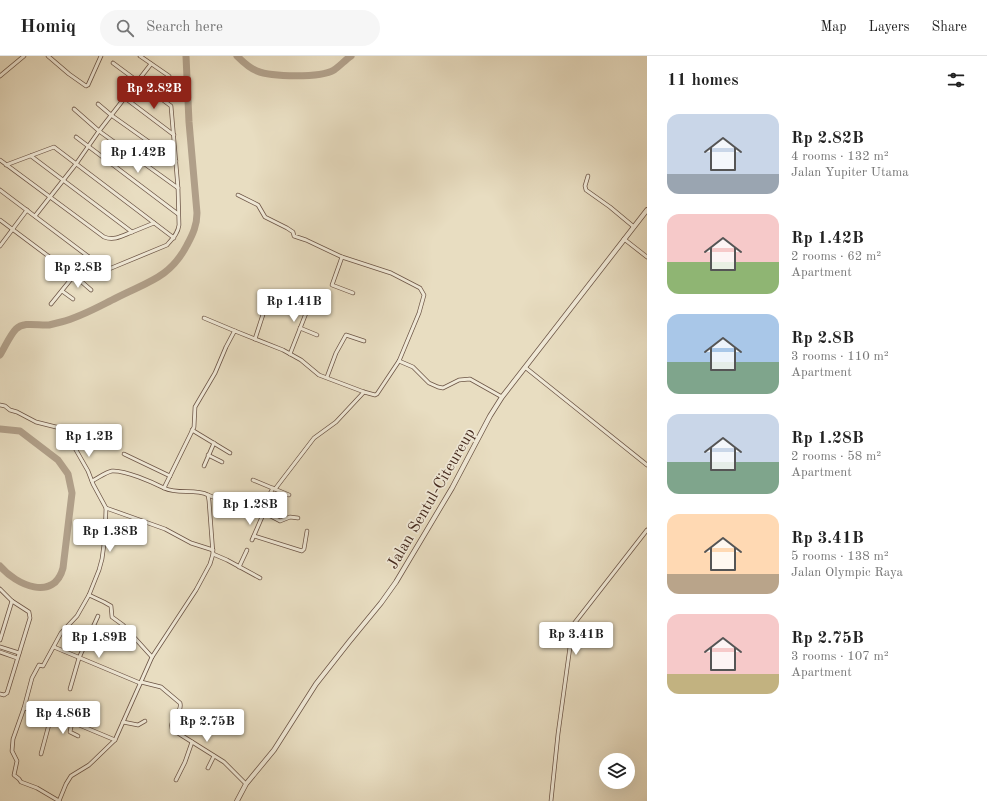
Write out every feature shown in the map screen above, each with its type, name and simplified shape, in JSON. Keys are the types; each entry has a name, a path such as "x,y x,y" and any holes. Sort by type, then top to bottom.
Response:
{"street":[{"path":"0,76 24,56"},
{"path":"48,56 86,86 88,85 101,56"},
{"path":"140,56 169,76"},
{"path":"0,190 108,269 167,245 174,238 178,228 178,188 171,106 113,63"},
{"path":"35,216 64,180 150,64"},
{"path":"124,98 174,135"},
{"path":"98,104 111,115 176,161"},
{"path":"74,109 99,131 178,188"},
{"path":"76,137 178,214"},
{"path":"6,165 54,147 174,238"},
{"path":"31,156 132,232"},
{"path":"0,160 104,237 110,239 117,238 154,224"},
{"path":"588,176 585,186 589,194 606,204 634,227"},
{"path":"204,318 290,354 301,360 316,373 375,395 398,361 419,313 424,295 420,288 391,273 342,256 294,236 293,232 287,228 265,217 258,205 238,195"},
{"path":"0,246 27,210"},
{"name":"Jalan Sentul-Citeureup","path":"237,801 246,784 274,750 316,684 396,582 452,488 490,416 502,397 647,210"},
{"path":"0,220 75,276 91,290"},
{"path":"624,239 647,257"},
{"path":"342,256 332,285 353,293"},
{"path":"51,304 90,257"},
{"path":"62,291 73,299"},
{"path":"255,339 269,296"},
{"path":"290,354 312,298"},
{"path":"300,328 317,335"},
{"path":"164,488 194,427 195,407 215,373 226,347 235,331"},
{"path":"327,377 336,353 346,335 364,341"},
{"path":"398,361 413,367 429,383 438,388 444,388 460,380 470,379 502,397"},
{"path":"526,368 647,465"},
{"path":"259,515 274,489 314,438 336,422 364,392"},
{"path":"0,406 5,406 10,410 36,422 60,428 68,436 88,471 106,508 105,537 101,562 89,595 76,616 61,633 43,666 39,665 32,678 24,708 13,739 12,751 17,761 15,776 20,782 37,788 59,801 71,776 89,765 115,740 152,657 196,590 210,564 213,552 208,496"},
{"path":"192,430 230,453"},
{"path":"204,466 214,443"},
{"path":"124,454 170,476"},
{"path":"208,455 222,462"},
{"path":"92,481 108,472 114,471 144,478 172,492 201,493 262,517 252,540"},
{"path":"253,480 290,495"},
{"path":"106,508 165,529 191,543 213,552 260,578"},
{"path":"261,512 280,521 290,517 298,518"},
{"path":"551,801 571,628 574,622 647,530"},
{"path":"254,536 302,551 304,549 307,532"},
{"path":"239,567 247,550"},
{"path":"0,589 12,601 30,614 7,693 4,695 0,694"},
{"path":"89,595 111,606 112,617 123,625 152,657"},
{"path":"0,640 12,601"},
{"path":"70,689 79,658 98,616"},
{"path":"54,647 140,683 160,687 180,703 180,709 171,724 171,729 230,767 246,784"},
{"path":"0,648 19,653"},
{"path":"0,652 17,658"},
{"path":"24,708 72,722 115,740"},
{"path":"41,754 44,738 51,717"},
{"path":"123,722 138,725 145,720"},
{"path":"72,722 70,732 78,736"},
{"path":"176,780 185,762 192,742"},
{"path":"208,768 214,756"}],"waterway":[{"path":"0,355 12,334 19,327 27,324 49,325 68,320 82,315 148,283 157,278 173,265 187,245 193,233 197,213 189,122 186,56"},
{"path":"237,56 249,67 257,71 296,76 328,73 351,56"},
{"path":"0,429 20,431 58,460 68,474 72,493 63,568 58,578 52,585 34,587 25,584 15,579 0,566"}]}
